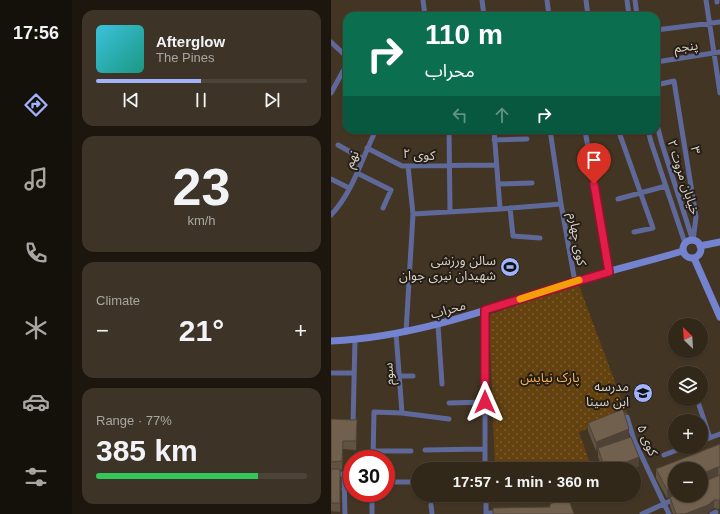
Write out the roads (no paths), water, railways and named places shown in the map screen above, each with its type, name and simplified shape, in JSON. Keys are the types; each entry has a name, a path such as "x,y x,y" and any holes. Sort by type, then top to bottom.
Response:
{"street":[{"path":"423,0 424,12"},
{"path":"482,0 484,12"},
{"path":"547,0 548,12"},
{"path":"587,0 588,12"},
{"path":"627,0 628,12"},
{"path":"635,0 636,12"},
{"path":"706,0 720,93"},
{"path":"660,29 720,22"},
{"path":"331,42 343,53"},
{"name":"پنجم","path":"660,61 720,52"},
{"path":"331,93 343,71"},
{"name":"۳","path":"660,83 674,81 696,217 693,241"},
{"name":"نهم","path":"331,215 342,203 374,134"},
{"path":"449,134 450,211"},
{"path":"493,134 500,209"},
{"name":"کوی چهارم","path":"551,134 575,282"},
{"path":"586,134 609,272"},
{"name":"خیابان مروت ۲","path":"649,134 685,243"},
{"name":"خیابان مروت ۲","path":"660,134 693,241"},
{"path":"620,135 653,228 634,232"},
{"path":"494,140 527,139"},
{"path":"338,145 363,159"},
{"name":"کوی ۲","path":"367,148 402,166 497,164"},
{"path":"406,332 413,214 408,166"},
{"path":"357,173 391,190 383,208"},
{"path":"331,179 349,188"},
{"path":"498,184 532,183"},
{"path":"618,199 666,186"},
{"path":"413,214 561,204"},
{"path":"510,208 513,236 540,238"},
{"path":"700,246 700,252 694,258 688,258 683,251 685,243 693,241 700,246 720,242"},
{"name":"محراب","path":"331,341 355,340 406,332 438,324 683,251"},
{"path":"694,258 720,317"},
{"path":"485,310 485,462"},
{"path":"438,324 442,384"},
{"name":"سوم","path":"396,333 402,413"},
{"path":"346,425 353,425 355,340"},
{"path":"331,373 354,373"},
{"path":"399,376 413,376"},
{"path":"449,403 485,402"},
{"path":"700,406 711,438"},
{"path":"373,450 374,412 402,413 449,419"},
{"name":"کوی ۵","path":"627,417 634,440 669,514"},
{"path":"708,439 720,434"},
{"path":"627,442 634,440"},
{"path":"425,450 485,448"},
{"path":"395,451 411,451"},
{"path":"664,455 668,453"},
{"path":"331,474 343,474"},
{"path":"395,482 411,482"},
{"path":"642,514 668,501"},
{"path":"345,502 345,514"},
{"path":"372,502 372,514"},
{"path":"485,502 486,514 509,512"},
{"path":"431,505 432,514"}],"place":[{"name":"سالن ورزشی شهیدان نیری جوان","path":"510,267"},
{"name":"مدرسه ابن سینا","path":"643,393"}],"park label":[{"name":"پارک نیایش","path":"550,377"}]}
